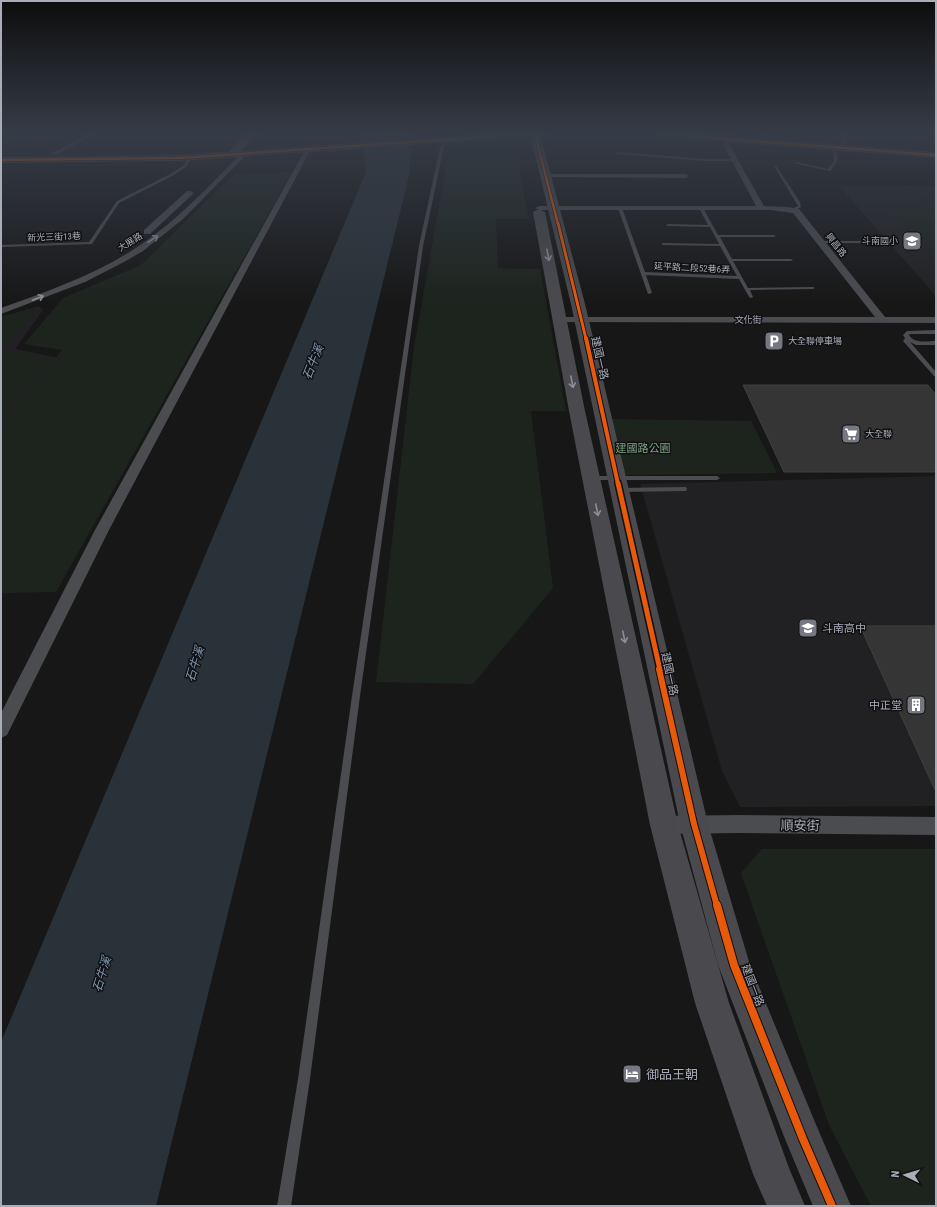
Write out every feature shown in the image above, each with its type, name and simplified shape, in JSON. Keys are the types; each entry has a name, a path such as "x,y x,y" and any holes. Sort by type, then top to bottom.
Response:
{"street":[{"name":"大展路","path":"139,237 193,190"},
{"name":"大展路","path":"1,311 40,298 90,276 122,259 156,237 176,220 204,190"},
{"path":"1,730 102,530 286,190"},
{"name":"建國一路","path":"540,190 571,320 618,484 694,824 734,965 803,1139 832,1206"},
{"name":"建國一路","path":"544,190 545,208"},
{"path":"751,190 761,208"},
{"path":"545,208 761,208 792,210"},
{"name":"興昌路","path":"792,210 796,211 882,320"},
{"name":"大展路","path":"1,303 54,283 107,258"},
{"name":"建國一路","path":"571,320 591,478 664,825 712,1003 772,1174 786,1206"},
{"name":"文化街","path":"571,320 936,320"},
{"name":"順安街","path":"664,825 936,826"}],"lane":[{"name":"新光三街13巷","path":"1,246 90,243 118,202 141,190"},
{"path":"284,1206 304,1079 359,673 421,246 433,190"},
{"path":"790,190 800,206 792,210"},
{"path":"620,208 650,293"},
{"path":"701,208 751,297"},
{"path":"668,225 711,226"},
{"path":"717,236 774,236"},
{"path":"821,242 862,242"},
{"path":"663,244 722,245"},
{"path":"730,260 791,260"},
{"name":"延平路二段52巷6弄","path":"643,273 740,278"},
{"path":"746,289 813,288"},
{"path":"936,332 909,332 906,335 908,339 906,341 936,374"},
{"path":"908,339 916,343 936,343"},
{"path":"591,478 618,484 684,489"},
{"path":"618,484 717,478"}],"shaded area":[{"name":"斗南國小","path":"843,190 936,190 936,296"},
{"path":"38,306 43,310 15,349 60,358 1,428 1,317"},
{"name":"斗南高中","path":"936,476 936,806 740,807 722,771 640,484"}],"green space":[{"path":"217,190 282,190 56,592 1,593 1,427 62,350 24,344 63,298 141,265"},
{"path":"442,190 524,190 529,219 496,219 498,268 540,269 566,411 531,411 553,588 473,684 376,682 414,347"},
{"path":"907,190 936,190 936,204 921,204"},
{"path":"887,207 902,207 909,213 916,210 936,209 936,257"},
{"path":"32,308 35,311 1,347 1,317"},
{"path":"1,350 55,357 1,419"},
{"name":"建國路公園","path":"606,419 751,421 777,473 624,475"},
{"path":"762,849 936,849 936,1206 871,1206 829,1125 741,873"}],"water":[{"name":"石牛溪","path":"358,190 405,190 156,1206 1,1206 1,1042"}],"building":[{"name":"大全聯","path":"743,385 928,385 936,395 936,472 784,472"},
{"name":"中正堂","path":"860,626 936,626 936,792"}],"cycle path":[{"path":"549,190 578,304 694,824 734,965 803,1139 832,1206"}],"place":[{"name":"斗南國小","path":"912,241"},
{"name":"大全聯停車場","path":"774,341"},
{"name":"大全聯","path":"851,434"},
{"name":"斗南高中","path":"808,628"},
{"name":"中正堂","path":"916,705"},
{"name":"御品王朝","path":"632,1074"}]}
